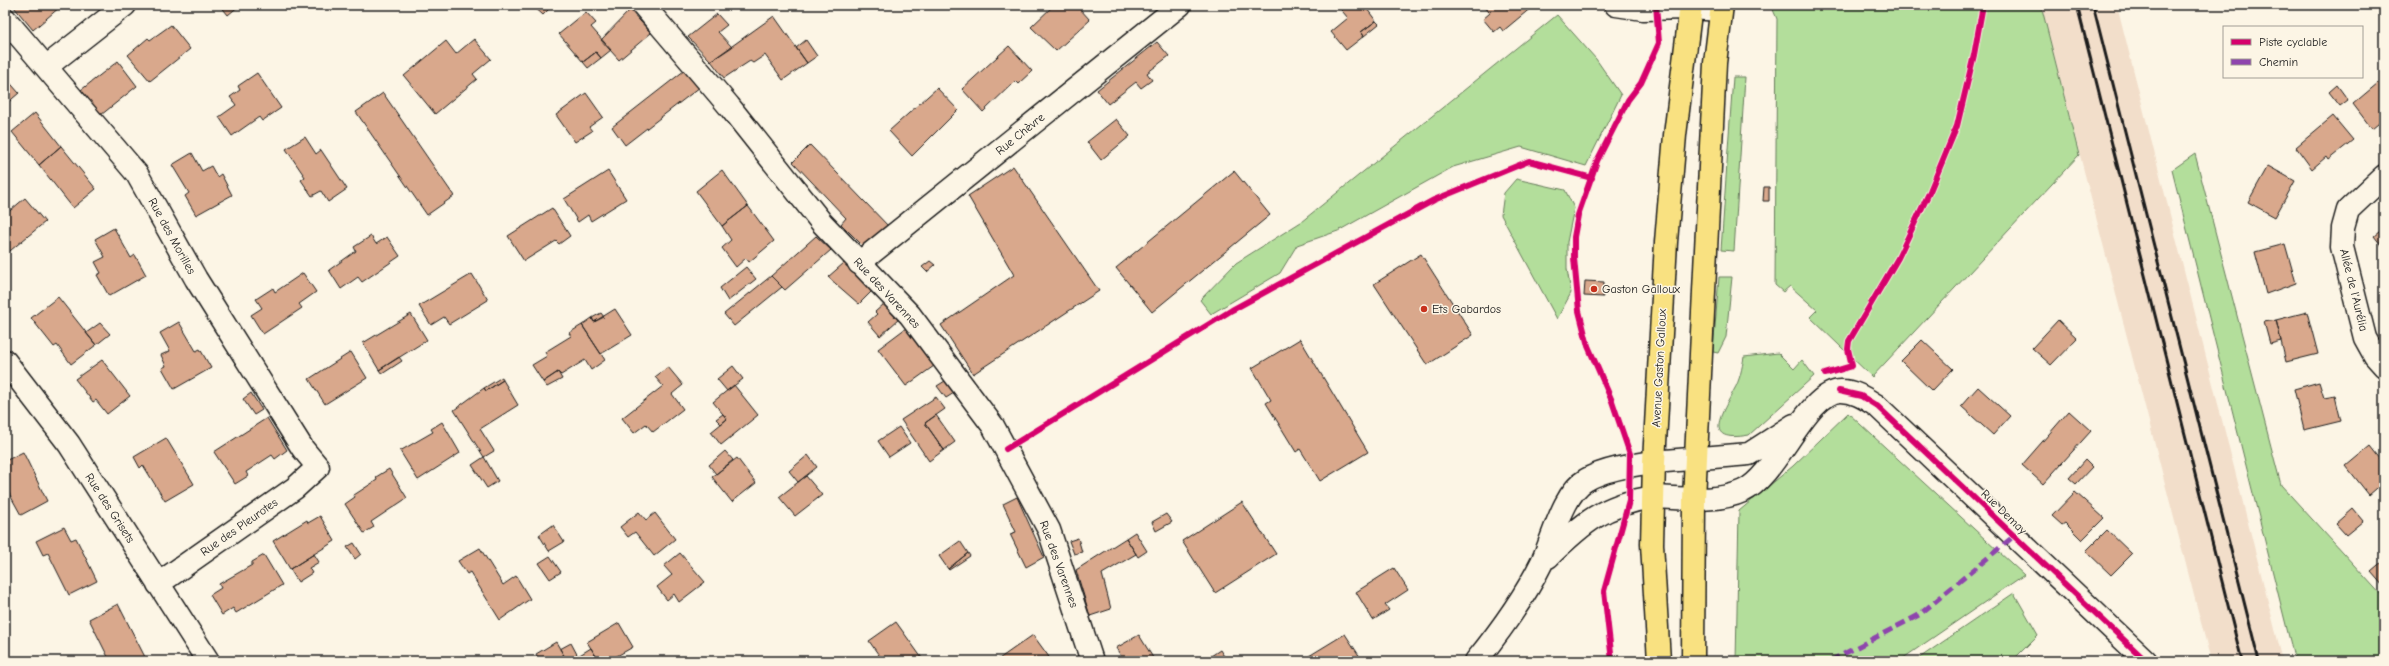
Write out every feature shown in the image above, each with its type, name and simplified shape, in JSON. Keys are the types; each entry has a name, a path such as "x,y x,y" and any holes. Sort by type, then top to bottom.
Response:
{"main road":[{"name":"Avenue Gaston Galloux","path":"1659,661 1652,544 1654,462 1666,249 1675,135 1690,6"},
{"path":"1693,661 1694,499 1715,63 1721,8"}],"street":[{"path":"46,67 125,5"},
{"name":"Rue des Varennes","path":"643,5 729,106 822,223 910,315 993,426 1049,530 1092,661"},
{"name":"Rue Chèvre","path":"859,263 1180,5"},
{"path":"1616,5 1643,9 1690,6 1721,8"},
{"name":"Rue des Morilles","path":"5,19 138,174 196,279 303,449 318,467"},
{"name":"Allée de l'Aurélia","path":"2384,176 2348,210 2343,228 2342,247 2365,338 2375,356 2384,366"},
{"name":"Rue des Grisets","path":"5,361 69,444 208,661"},
{"name":"Rue Demay","path":"1542,562 1583,524 1608,509 1629,501 1653,498 1716,498 1744,491 1762,478 1805,418 1824,397 1839,391 1861,396 1877,406 2146,661"},
{"name":"Rue Demay","path":"1542,562 1562,514 1574,493 1586,480 1630,466 1654,462 1749,454 1805,418"},
{"name":"Rue des Pleurotes","path":"158,584 295,488 318,467"},
{"path":"1476,661 1500,630 1542,562"}],"shaded area":[{"path":"2041,5 2117,5 2283,661 2211,661"}],"green space":[{"path":"1771,5 2041,5 2079,155 1872,377 1810,317 1817,310 1790,286 1783,292 1775,285 1777,19"},
{"path":"1557,15 1596,59 1621,95 1586,166 1521,147 1453,167 1338,231 1297,245 1280,273 1211,314 1200,300 1236,263 1301,222"},
{"path":"1733,77 1745,77 1734,251 1721,250"},
{"path":"2195,154 2281,485 2384,598 2384,661 2295,661 2172,170"},
{"path":"1516,179 1565,190 1574,208 1567,242 1567,269 1571,293 1557,319 1501,215 1504,193"},
{"path":"1719,277 1732,277 1726,337 1718,353 1713,352"},
{"path":"1778,353 1794,369 1802,360 1814,376 1749,435 1734,437 1724,435 1720,431 1719,424 1721,416 1738,382 1744,357"},
{"path":"1848,413 2024,575 1899,661 1736,661 1739,511 1793,466"},
{"path":"2014,593 2038,635 2012,661 1915,661"}],"building":[{"path":"16,5 58,5 60,7 33,30 14,7"},
{"path":"220,5 240,5 228,15"},
{"path":"532,5 553,5 543,15"},
{"path":"1054,5 1084,5 1080,9 1090,20 1056,51 1031,27"},
{"path":"1337,5 1364,5 1376,21 1361,32 1364,36 1346,50 1331,32 1348,18"},
{"path":"1483,5 1530,5 1532,7 1503,31 1500,27 1494,32 1483,19 1490,13"},
{"path":"630,10 651,33 619,60 601,40"},
{"path":"586,12 596,23 591,27 611,50 601,58 596,52 583,62 559,34"},
{"path":"717,14 727,25 718,32 732,47 711,61 688,37"},
{"path":"774,16 807,63 783,80 765,55 753,63 750,61 724,78 711,61"},
{"path":"1376,21 1379,24 1364,36 1361,32"},
{"path":"171,25 190,49 150,81 128,55 148,38 150,40"},
{"path":"474,39 491,59 473,74 477,79 435,114 404,76 446,41 456,54"},
{"path":"806,40 817,56 807,63 796,48"},
{"path":"1157,42 1169,56 1147,73 1152,80 1141,88 1136,82 1108,104 1097,90"},
{"path":"1009,46 1032,71 1018,84 1015,81 983,112 962,89"},
{"path":"596,52 601,58 588,68 583,62"},
{"path":"118,61 137,86 101,115 81,90"},
{"path":"685,70 700,87 625,145 612,127"},
{"path":"257,73 281,108 262,121 259,117 232,136 219,117 236,105 230,97 240,90 238,86"},
{"path":"5,77 19,93 5,105"},
{"path":"2384,78 2384,119 2372,129 2353,104"},
{"path":"2337,85 2348,100 2340,106 2329,92"},
{"path":"937,88 958,110 912,156 889,131"},
{"path":"383,93 454,196 427,215 356,112"},
{"path":"586,93 603,117 589,127 592,131 575,142 556,115"},
{"path":"35,113 61,146 39,165 12,132"},
{"path":"2333,116 2353,140 2328,160 2326,157 2312,169 2296,147"},
{"path":"1116,119 1130,136 1101,160 1087,142"},
{"path":"305,137 316,154 321,150 347,189 328,202 321,191 312,196 301,180 305,177 286,149"},
{"path":"810,145 891,229 866,249 841,224 846,218 793,162"},
{"path":"61,146 96,189 73,208 39,165"},
{"path":"192,153 202,171 211,166 217,177 221,174 232,195 196,215 185,196 189,193 172,165"},
{"path":"1013,166 1099,291 973,374 941,325 1014,275 968,196"},
{"path":"2268,166 2295,181 2275,217 2248,202"},
{"path":"722,170 748,206 722,226 696,191"},
{"path":"608,171 626,199 591,221 588,215 578,222 564,199"},
{"path":"1234,171 1270,215 1152,312 1116,268"},
{"path":"1764,187 1769,187 1769,201 1763,201"},
{"path":"25,198 45,222 5,255 5,215"},
{"path":"748,206 774,241 749,262 746,258 736,267 722,248 731,240 722,226"},
{"path":"552,208 570,236 559,244 556,241 524,261 508,236"},
{"path":"114,228 131,258 135,255 146,275 109,296 97,275 101,273 95,262 105,257 95,239"},
{"path":"2384,228 2384,249 2374,236"},
{"path":"371,236 376,244 387,237 400,256 362,282 358,277 341,289 329,270 356,251 354,247"},
{"path":"816,236 831,250 785,290 771,276"},
{"path":"2285,244 2296,283 2266,294 2255,252"},
{"name":"Ets Gabardos","path":"1421,254 1473,335 1427,365 1374,284"},
{"path":"930,261 935,265 927,272 922,267"},
{"path":"844,263 872,291 859,304 828,277"},
{"path":"746,267 756,279 728,301 720,288"},
{"path":"303,273 316,292 299,304 302,308 263,334 251,315 262,308 256,299 273,288 275,292"},
{"path":"472,274 488,300 449,324 444,317 431,325 419,306"},
{"path":"771,276 782,287 734,326 724,314"},
{"name":"Gaston Galloux","path":"1585,281 1604,282 1603,297 1584,296"},
{"path":"58,297 96,345 71,364 57,345 54,347 31,318"},
{"path":"884,304 899,319 880,336 868,322 877,314 875,312"},
{"path":"615,309 632,335 601,354 582,325 592,318 594,322"},
{"path":"2307,312 2318,354 2286,362 2276,320"},
{"path":"601,313 604,317 594,322 592,318"},
{"path":"411,314 427,340 379,370 363,343"},
{"path":"2058,320 2077,338 2051,365 2032,348"},
{"path":"2276,320 2281,341 2270,344 2264,322"},
{"path":"179,322 196,351 200,349 211,368 174,389 162,368 166,366 161,355 170,351 160,333"},
{"path":"100,323 110,334 96,345 86,333"},
{"path":"582,325 605,360 591,370 585,360 561,375 558,372 543,382 532,365 547,356 545,352 571,336 569,333"},
{"path":"906,328 934,366 906,386 878,349"},
{"path":"1300,339 1368,452 1320,481 1300,449 1296,452 1266,403 1271,400 1252,368"},
{"path":"1922,340 1953,369 1932,391 1901,361"},
{"path":"351,352 367,378 325,404 309,379"},
{"path":"399,357 402,361 382,374 379,370"},
{"path":"102,360 130,396 107,414 96,400 93,402 75,379"},
{"path":"733,366 743,379 727,391 717,379"},
{"path":"668,367 683,385 672,394 683,409 653,432 646,424 634,433 622,418 663,386 655,377"},
{"path":"558,372 562,379 547,387 543,382"},
{"path":"502,377 503,380 486,391 484,388"},
{"path":"503,380 518,405 480,429 494,451 484,457 454,410 484,388 486,391"},
{"path":"945,381 954,393 946,398 937,386"},
{"path":"2319,382 2324,398 2335,396 2341,421 2304,430 2294,389"},
{"path":"734,385 758,415 721,445 711,432 727,419 713,402"},
{"path":"1978,387 2010,416 1993,435 1961,406"},
{"path":"251,393 262,410 254,415 243,399"},
{"path":"936,397 945,409 925,423 944,450 929,461 901,420"},
{"path":"2069,411 2091,431 2043,484 2022,465"},
{"path":"723,414 727,419 721,424 716,419"},
{"path":"936,415 955,442 944,450 925,423"},
{"path":"267,418 287,450 275,459 272,455 246,472 248,476 235,484 214,452"},
{"path":"442,422 460,453 418,480 400,451 433,432 431,429"},
{"path":"899,427 910,443 889,457 878,441"},
{"path":"166,438 194,484 165,501 143,465 140,468 134,457"},
{"path":"2370,446 2384,464 2384,482 2369,495 2346,466"},
{"path":"725,451 733,460 716,474 709,465"},
{"path":"23,452 47,501 21,515 5,486 5,461"},
{"path":"808,455 817,467 798,482 789,471"},
{"path":"484,457 498,481 487,488 472,465"},
{"path":"737,458 756,483 732,502 712,477"},
{"path":"2085,460 2092,467 2076,484 2069,478"},
{"path":"389,469 407,498 371,522 374,527 364,533 345,504 355,497 354,495 377,480 376,477"},
{"path":"806,476 822,495 795,516 779,497"},
{"path":"2075,492 2104,518 2082,540 2065,523 2062,525 2052,516"},
{"path":"1017,497 1044,557 1026,567 1010,534 1016,532 1003,504"},
{"path":"1242,502 1276,554 1215,593 1182,541"},
{"path":"2353,509 2363,521 2346,535 2336,524"},
{"path":"639,512 646,520 655,513 675,539 654,556 635,532 628,537 620,527"},
{"path":"1166,514 1172,522 1156,531 1152,522"},
{"path":"320,516 335,541 290,569 273,541 307,520 308,523"},
{"path":"553,525 564,542 549,551 539,535"},
{"path":"64,527 71,540 76,538 97,581 69,595 48,553 43,555 36,541"},
{"path":"2107,530 2132,554 2111,575 2086,551"},
{"path":"1135,532 1147,551 1138,557 1126,538"},
{"path":"1078,538 1082,552 1074,554 1069,541"},
{"path":"1126,538 1136,554 1102,574 1111,609 1090,616 1076,570"},
{"path":"960,541 968,553 948,569 939,556"},
{"path":"354,543 361,554 355,559 347,547"},
{"path":"480,548 503,585 516,576 530,599 500,620 470,572 467,574 458,561"},
{"path":"680,553 705,582 679,602 674,594 667,600 657,587 672,575 664,566"},
{"path":"968,553 970,556 949,570 948,569"},
{"path":"314,554 319,562 309,568 312,573 298,582 290,569"},
{"path":"264,555 282,585 236,613 233,608 222,615 210,595 221,588 219,584 252,565 252,562"},
{"path":"550,556 561,572 550,579 539,563"},
{"path":"2384,561 2384,587 2371,572"},
{"path":"1394,568 1408,590 1385,605 1389,610 1373,620 1356,592"},
{"path":"118,604 146,659 143,661 110,661 89,619"},
{"path":"896,622 924,661 883,661 869,641"},
{"path":"619,623 633,647 608,661 599,661 587,642"},
{"path":"1345,634 1362,660 1312,661 1309,656"},
{"path":"1033,635 1049,657 1044,661 996,661"},
{"path":"1139,635 1155,661 1124,661 1116,648"},
{"path":"556,642 567,661 540,661 536,654"},
{"path":"571,643 580,660 578,661 567,661 560,649"},
{"path":"591,648 599,661 581,661 578,656"},
{"path":"1220,650 1227,661 1205,661 1205,660"},
{"path":"2028,655 2033,661 2021,661"}],"railway":[{"path":"2077,5 2242,661"},
{"path":"2093,5 2259,661"}],"marked path":[{"path":"1830,661 1919,615 2014,536"}],"cycle path":[{"path":"1612,661 1604,591 1629,501 1630,454 1612,401 1588,346 1579,311 1574,258 1574,237 1578,215 1597,161 1628,100 1641,83 1659,43 1656,5"},
{"path":"1825,374 1852,366 1848,349 1849,341 1898,258 1930,191 1957,126 1974,55 1983,5"},
{"path":"1006,449 1232,310 1434,200 1529,161 1592,178"},
{"path":"1839,391 1861,396 1877,406 2146,661"}],"place":[{"name":"Gaston Galloux","path":"1594,289"},
{"name":"Ets Gabardos","path":"1424,309"}]}
